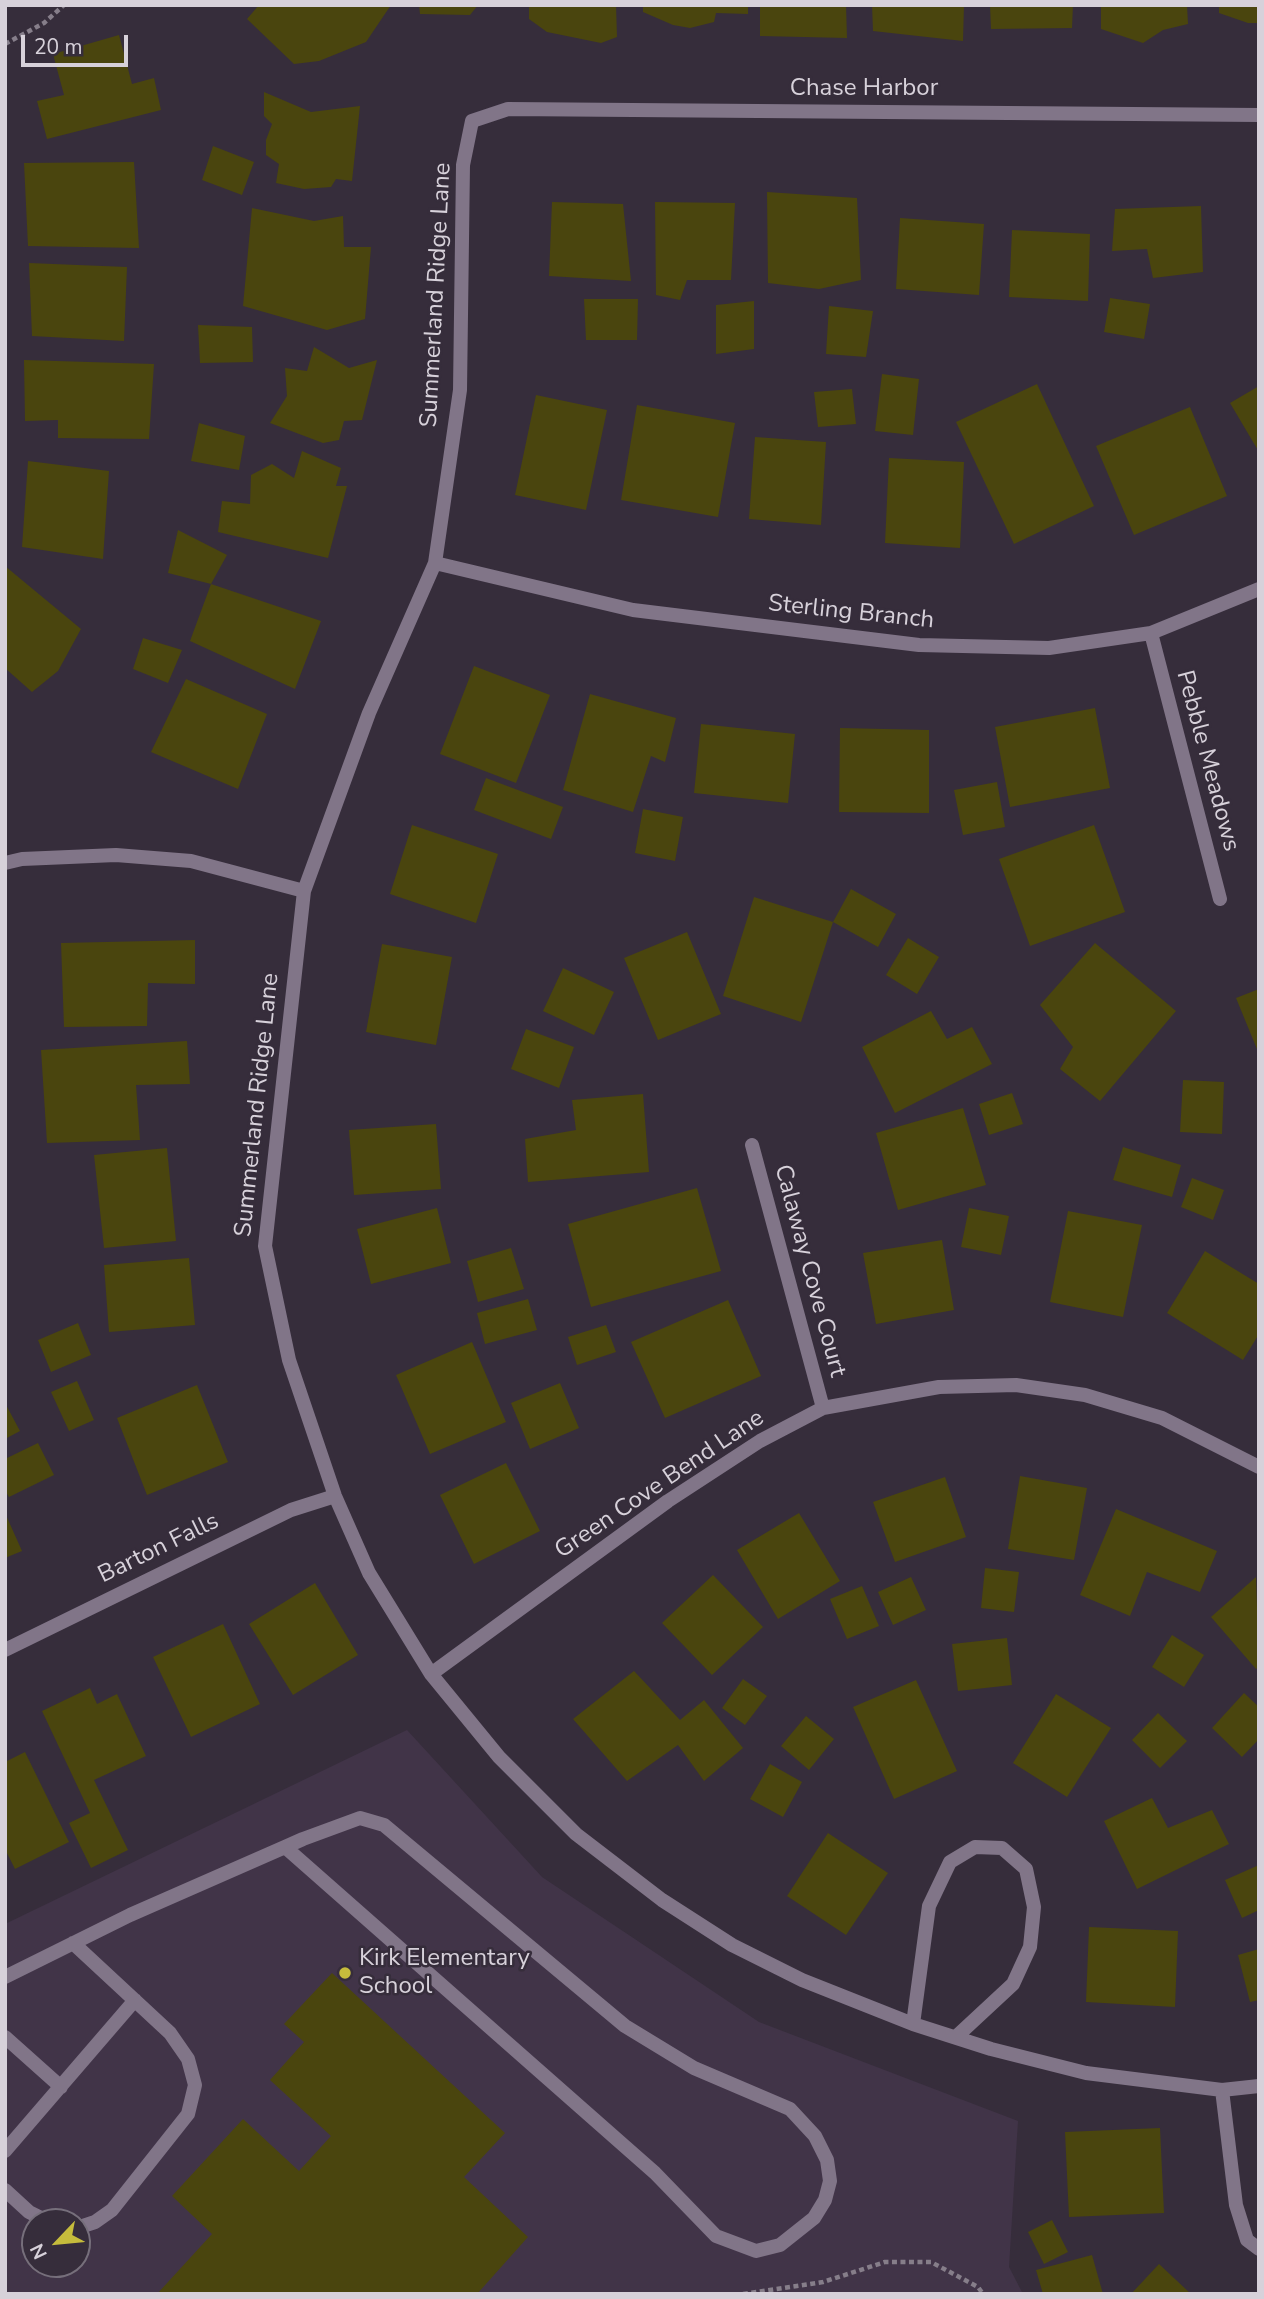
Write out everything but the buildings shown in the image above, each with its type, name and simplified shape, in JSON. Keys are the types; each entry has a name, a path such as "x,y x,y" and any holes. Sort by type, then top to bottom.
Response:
{"street":[{"name":"Chase Harbor","path":"471,121 508,109 1259,114"},
{"name":"Summerland Ridge Lane","path":"471,121 463,165 460,390 435,563 369,713 303,891 265,1246 289,1360 335,1496 369,1573 431,1674 499,1757 576,1834 662,1900 732,1945 802,1980 913,2024 957,2036 990,2049 1086,2073 1222,2090 1259,2086"},
{"name":"Sterling Branch","path":"435,563 633,610 919,645 1049,648 1150,633 1259,589"},
{"name":"Pebble Meadows","path":"1150,633 1220,899"},
{"path":"5,863 22,859 116,855 191,861 303,891"},
{"name":"Calaway Cove Court","path":"752,1145 823,1408"},
{"name":"Green Cove Bend Lane","path":"431,1674 668,1501 760,1441 823,1408 939,1387 1016,1385 1085,1395 1162,1418 1259,1467"},
{"name":"Barton Falls","path":"5,1650 291,1510 335,1496"},
{"path":"5,1977 73,1943 285,1847 360,1818 384,1825 625,2026 694,2068 790,2109 816,2136 827,2161 830,2182 825,2200 814,2218 780,2245 756,2251 716,2236 655,2173 285,1847"},
{"path":"913,2024 929,1906 950,1862 975,1847 1002,1849 1026,1869 1034,1907 1030,1947 1013,1984 957,2036"},
{"path":"73,1943 170,2033 188,2059 195,2085 188,2114 112,2210 91,2221"},
{"path":"5,2151 135,2000"},
{"path":"5,2037 61,2087"},
{"path":"1222,2090 1236,2205 1247,2240 1259,2249"},
{"path":"5,2190 25,2208"}],"path":[{"path":"5,44 44,23 64,5"},
{"path":"743,2294 823,2282 885,2262 931,2262 978,2287 983,2294"}],"shaded area":[{"name":"Kirk Elementary School","path":"407,1730 542,1877 759,2022 1018,2121 1009,2267 1023,2294 5,2294 5,1924"}],"place":[{"name":"Kirk Elementary School","path":"345,1973"}]}
